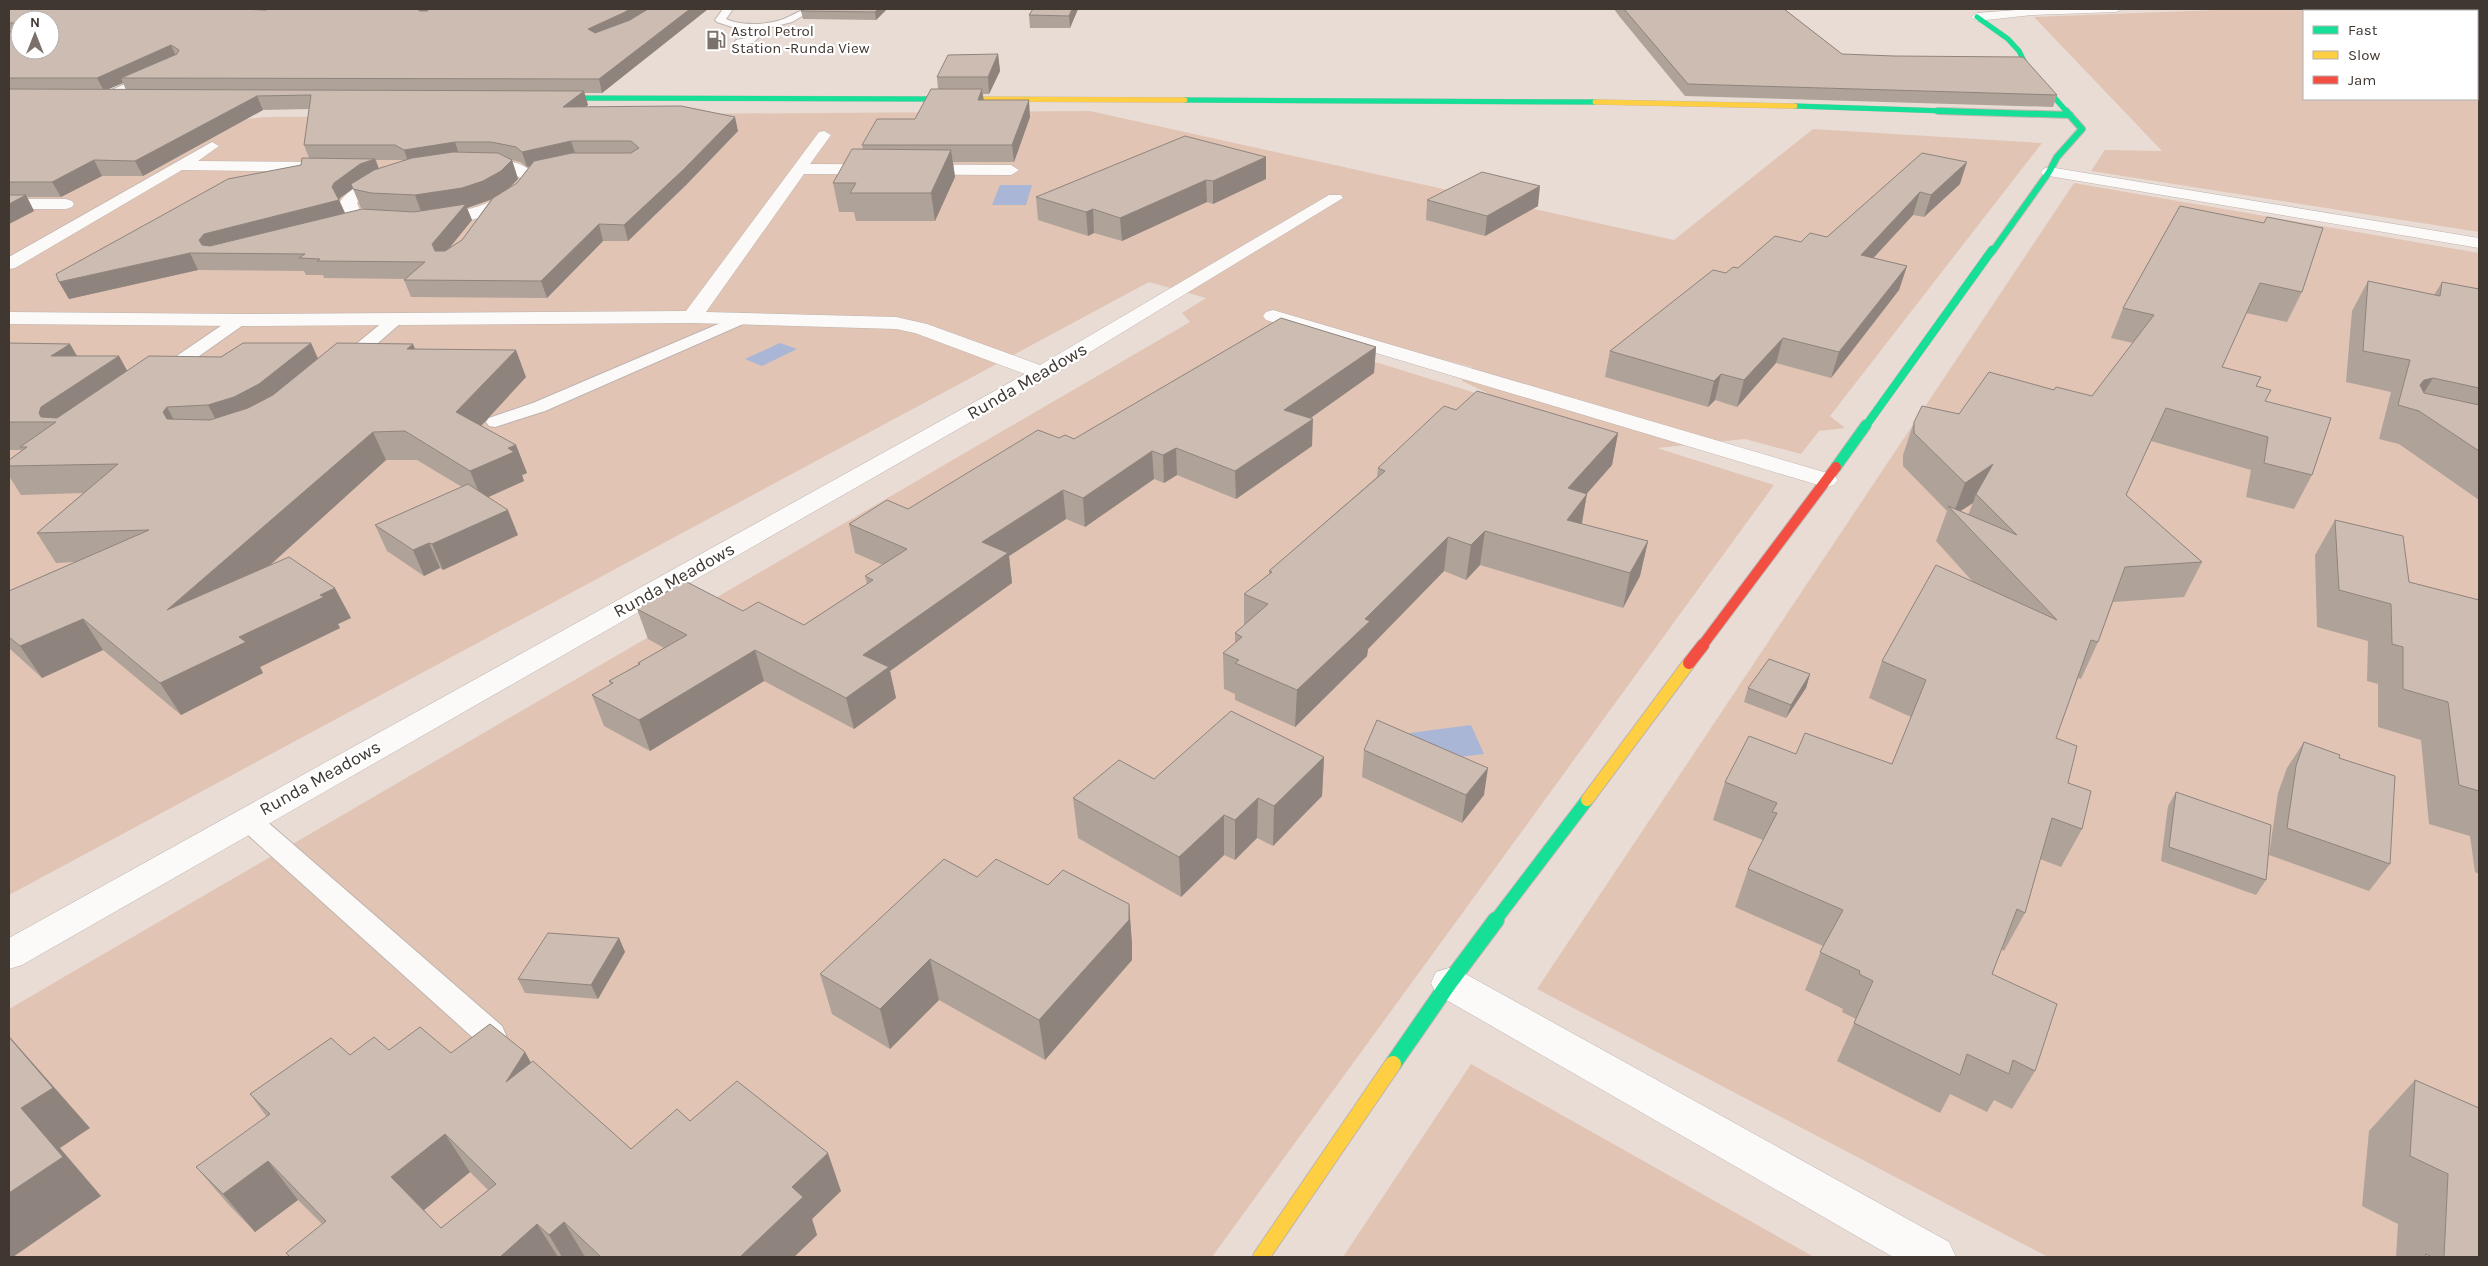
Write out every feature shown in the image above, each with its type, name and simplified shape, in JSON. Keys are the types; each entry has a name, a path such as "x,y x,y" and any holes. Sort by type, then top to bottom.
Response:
{"street":[{"path":"1977,17 2032,12 2116,9"},
{"path":"1261,1257 1449,983 1826,480 2049,172 2058,155 2073,144 2081,132 2082,129 2026,65 2019,51 2008,39 1977,17"},
{"path":"97,97 131,97"},
{"path":"532,98 1685,102 2070,115"},
{"path":"692,317 824,135"},
{"path":"9,264 212,146"},
{"path":"344,224 364,219 413,222 455,217 493,206 516,196 527,184 529,176 513,168 490,164 460,164 390,176 362,188 348,202 353,213 364,219"},
{"path":"180,166 340,167"},
{"path":"369,167 428,168"},
{"path":"798,169 1011,170"},
{"path":"2049,172 2479,243"},
{"name":"Runda Meadows","path":"9,955 247,819 1042,373 1334,198"},
{"path":"9,204 66,204"},
{"path":"480,228 493,206"},
{"path":"1273,316 1826,480"},
{"path":"9,318 395,320 692,317 878,322 920,328 1042,373"},
{"path":"1449,983 1934,1257"}],"lane":[{"path":"728,9 720,20 723,23 732,25 780,24 809,9"},
{"path":"740,42 750,41 766,25"},
{"path":"97,97 161,71"},
{"path":"526,173 543,168"},
{"path":"496,422 539,407 744,318"},
{"path":"149,383 240,320"},
{"path":"330,374 395,320"},
{"path":"247,819 491,1035"}],"shaded area":[{"path":"2242,9 2479,9 2479,232 2091,171 2105,150 2162,151 2034,17"},
{"path":"1090,111 1674,240 1813,129 2042,143 1830,416 1845,428 1819,431 1801,454 1745,439 1657,448 1774,485 1212,1257 9,1257 9,1009 1190,322 1182,313 1206,298 1149,282 9,895 9,145 266,117","holes":["1296,321 1472,367 1462,381 1508,403 1275,331"]},
{"path":"2074,183 2479,253 2479,1257 2048,1257 1537,989"},
{"path":"1471,1064 1814,1257 1343,1257"}],"water":[{"path":"1000,185 1032,185 1026,205 992,205"},
{"path":"780,343 797,349 762,366 745,359"},
{"path":"1471,725 1484,754 1398,764 1387,736"}],"building":[{"path":"9,9 417,9 427,11 430,9 630,9 588,29 595,33 630,20 648,9 690,9 599,79 121,78 177,54 179,50 171,45 97,78 9,78 9,32 10,60 60,60 60,10 10,10 10,23"},
{"path":"805,9 878,9 875,12 801,11"},
{"path":"1033,9 1072,9 1069,16 1029,15"},
{"path":"1624,9 1784,9 1842,54 2023,57 2057,95 1688,84"},
{"path":"998,54 988,77 937,77 948,55"},
{"path":"9,89 584,91 563,107 681,106 735,117 683,170 624,225 599,224 541,281 404,280 425,262 317,261 320,259 299,258 305,254 190,253 59,282 56,274 228,179 301,165 302,158 375,159 360,164 334,183 332,187 339,200 204,234 199,240 202,245 210,246 362,209 414,212 466,204 432,244 435,251 445,251 462,240 493,198 517,183 534,161 572,153 631,153 639,148 631,141 571,141 522,152 516,147 491,142 455,142 404,150 395,145 304,145 311,95 257,96 135,161 94,160 52,182 9,182"},
{"path":"931,89 982,89 978,100 1029,100 1012,145 862,145 877,119 915,119"},
{"path":"1185,136 1266,157 1213,181 1206,180 1120,218 1093,209 1086,212 1036,197"},
{"path":"852,149 951,150 931,193 850,193 856,183 833,183"},
{"path":"453,152 498,153 512,160 501,171 483,181 462,188 415,195 371,193 353,189 351,184 374,170 412,158"},
{"path":"1922,153 1967,162 1931,195 1920,192 1861,255 1907,266 1839,352 1783,338 1744,380 1721,374 1714,381 1610,351 1713,270 1726,273 1733,267 1738,268 1775,236 1801,242 1810,233 1827,237"},
{"path":"1482,172 1540,186 1487,216 1427,200"},
{"path":"9,195 26,195 9,204"},
{"path":"2180,206 2264,223 2267,217 2323,228 2302,292 2260,283 2222,367 2261,377 2256,386 2271,390 2265,401 2331,418 2312,475 2264,463 2268,437 2166,408 2126,495 2202,562 2125,567 2098,642 2091,640 2056,738 2077,746 2068,783 2091,791 2082,829 2052,818 2025,913 2017,909 1992,974 2057,1004 2035,1071 2013,1060 2009,1074 1967,1054 1960,1075 1854,1023 1873,981 1859,974 1860,971 1820,952 1843,910 1748,869 1777,813 1772,812 1777,803 1725,782 1749,736 1796,754 1805,733 1892,764 1926,680 1882,661 1936,565 2057,620 1948,506 2017,535 1976,494 1993,464 1965,483 1914,433 1914,422 1922,406 1959,414 1989,372 2054,390 2056,387 2092,396 2154,315 2123,308"},
{"path":"2368,281 2440,296 2442,282 2479,289 2479,388 2433,378 2424,380 2420,385 2424,393 2479,405 2479,451 2419,411 2398,405 2410,360 2363,351"},
{"path":"1281,318 1376,347 1284,410 1313,419 1235,471 1176,448 1163,455 1152,451 1083,498 1063,490 982,542 1008,553 863,655 889,667 846,698 755,650 639,720 592,695 613,683 609,681 687,635 637,609 685,581 743,611 758,602 804,625 873,580 865,576 907,549 849,524 887,500 908,509 1038,430 1059,438 1065,435 1074,439"},
{"path":"9,343 70,344 51,356 119,356 41,407 39,413 41,417 57,418 149,356 221,357 243,343 311,343 259,384 234,397 208,405 167,407 163,412 167,419 210,420 248,408 273,395 337,343 413,344 407,349 516,350 456,412 516,445 508,448 514,452 470,471 405,431 373,432 167,610 289,557 335,588 320,595 324,597 239,637 246,642 160,683 83,619 20,646 9,637 9,591 149,530 37,533 118,464 9,466 9,460 27,447 20,447 56,422 9,422"},
{"path":"1477,391 1618,433 1568,488 1587,494 1567,520 1648,541 1630,573 1485,531 1471,545 1448,537 1365,619 1370,621 1297,690 1235,663 1239,660 1223,653 1242,637 1235,633 1268,604 1244,594 1272,572 1269,571 1385,471 1378,468 1444,406 1456,410"},
{"path":"468,484 508,510 432,544 429,543 413,550 375,525"},
{"path":"2335,520 2403,536 2409,582 2479,600 2479,791 2459,785 2448,702 2403,689 2403,647 2392,644 2391,604 2339,590"},
{"path":"1769,659 1810,674 1791,705 1748,688"},
{"path":"1231,711 1324,757 1274,806 1258,798 1235,820 1224,815 1179,857 1073,798 1119,760 1154,779"},
{"path":"1377,720 1488,768 1466,795 1364,750"},
{"path":"2304,742 2340,755 2339,758 2395,776 2390,864 2287,828 2296,766"},
{"path":"2176,792 2271,825 2266,880 2169,847"},
{"path":"944,859 977,877 996,859 1048,885 1063,870 1129,904 1129,920 1039,1020 930,959 880,1009 820,974"},
{"path":"548,933 619,938 591,985 518,979"},
{"path":"490,1024 525,1052 506,1082 533,1061 631,1149 677,1109 690,1121 737,1081 828,1153 792,1187 803,1197 741,1256 743,1257 601,1257 564,1222 549,1235 537,1224 500,1257 290,1257 286,1253 326,1221 268,1161 223,1194 196,1167 270,1114 250,1094 331,1038 350,1055 374,1037 389,1050 420,1027 451,1053","holes":["445,1134 496,1184 441,1228 391,1177"]},
{"path":"9,1037 53,1088 21,1108 63,1157 9,1193"},
{"path":"2415,1080 2479,1108 2479,1257 2444,1257 2448,1174 2410,1156"}],"traffic: fast":[{"path":"1836,467 2049,172 2057,157 2077,137 2082,129 2026,65 2019,51 2008,39 1977,17"},
{"path":"548,98 931,99"},
{"path":"1185,100 1595,102"},
{"path":"1795,106 2070,115"},
{"path":"1393,1064 1449,983 1587,800"}],"traffic: slow":[{"path":"931,99 1185,100"},
{"path":"1595,102 1795,106"},
{"path":"1587,800 1689,663"},
{"path":"1261,1257 1393,1064"}],"traffic: jam":[{"path":"1689,663 1836,467"}],"place":[{"name":"Astrol Petrol Station -Runda View","path":"716,40"}]}
